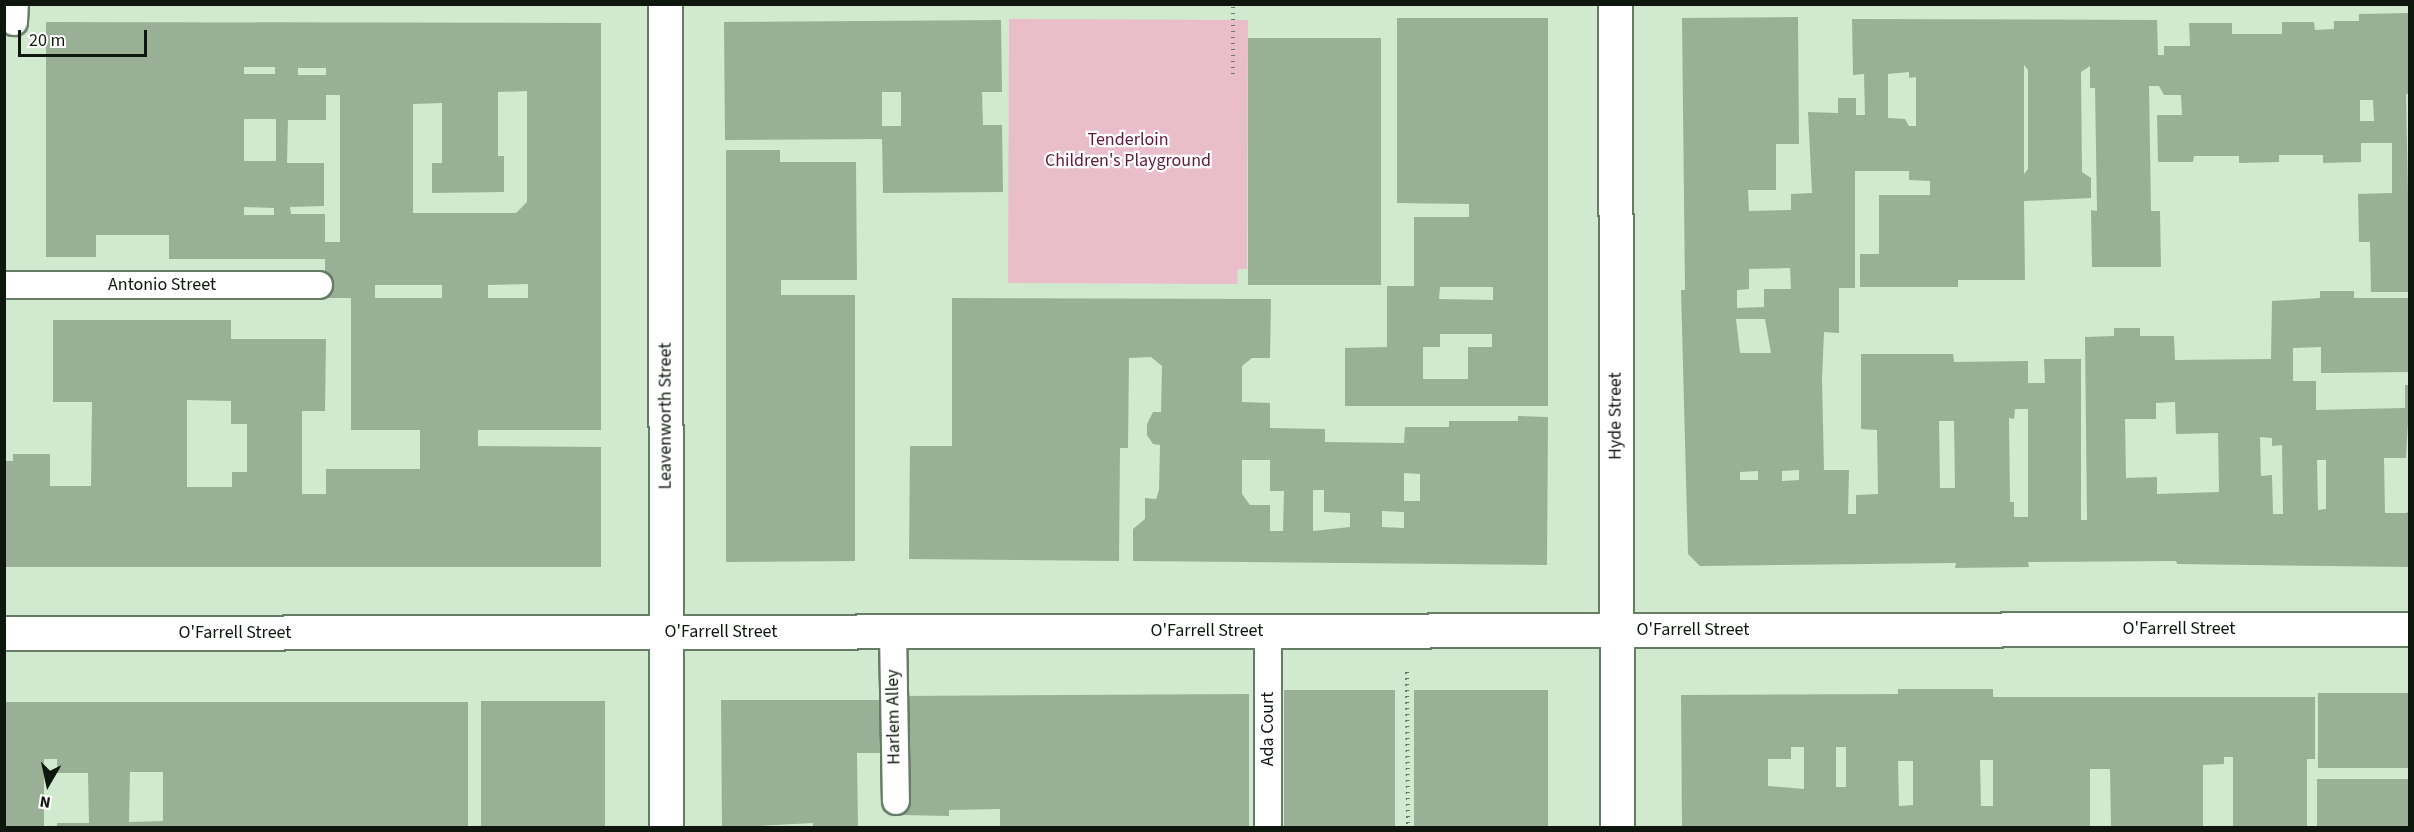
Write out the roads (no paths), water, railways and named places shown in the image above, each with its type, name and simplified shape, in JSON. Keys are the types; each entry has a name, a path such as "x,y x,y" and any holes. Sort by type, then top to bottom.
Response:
{"main road":[{"name":"Leavenworth Street","path":"665,4 666,828"},
{"name":"Hyde Street","path":"1615,4 1617,828"},
{"name":"O'Farrell Street","path":"4,633 2409,628"}],"lane":[{"name":"Antonio Street","path":"4,285 319,285"},
{"name":"Ada Court","path":"1268,631 1268,828"},
{"name":"Harlem Alley","path":"893,632 896,801"}],"park label":[{"name":"Tenderloin Children's Playground","path":"1128,151"}]}
